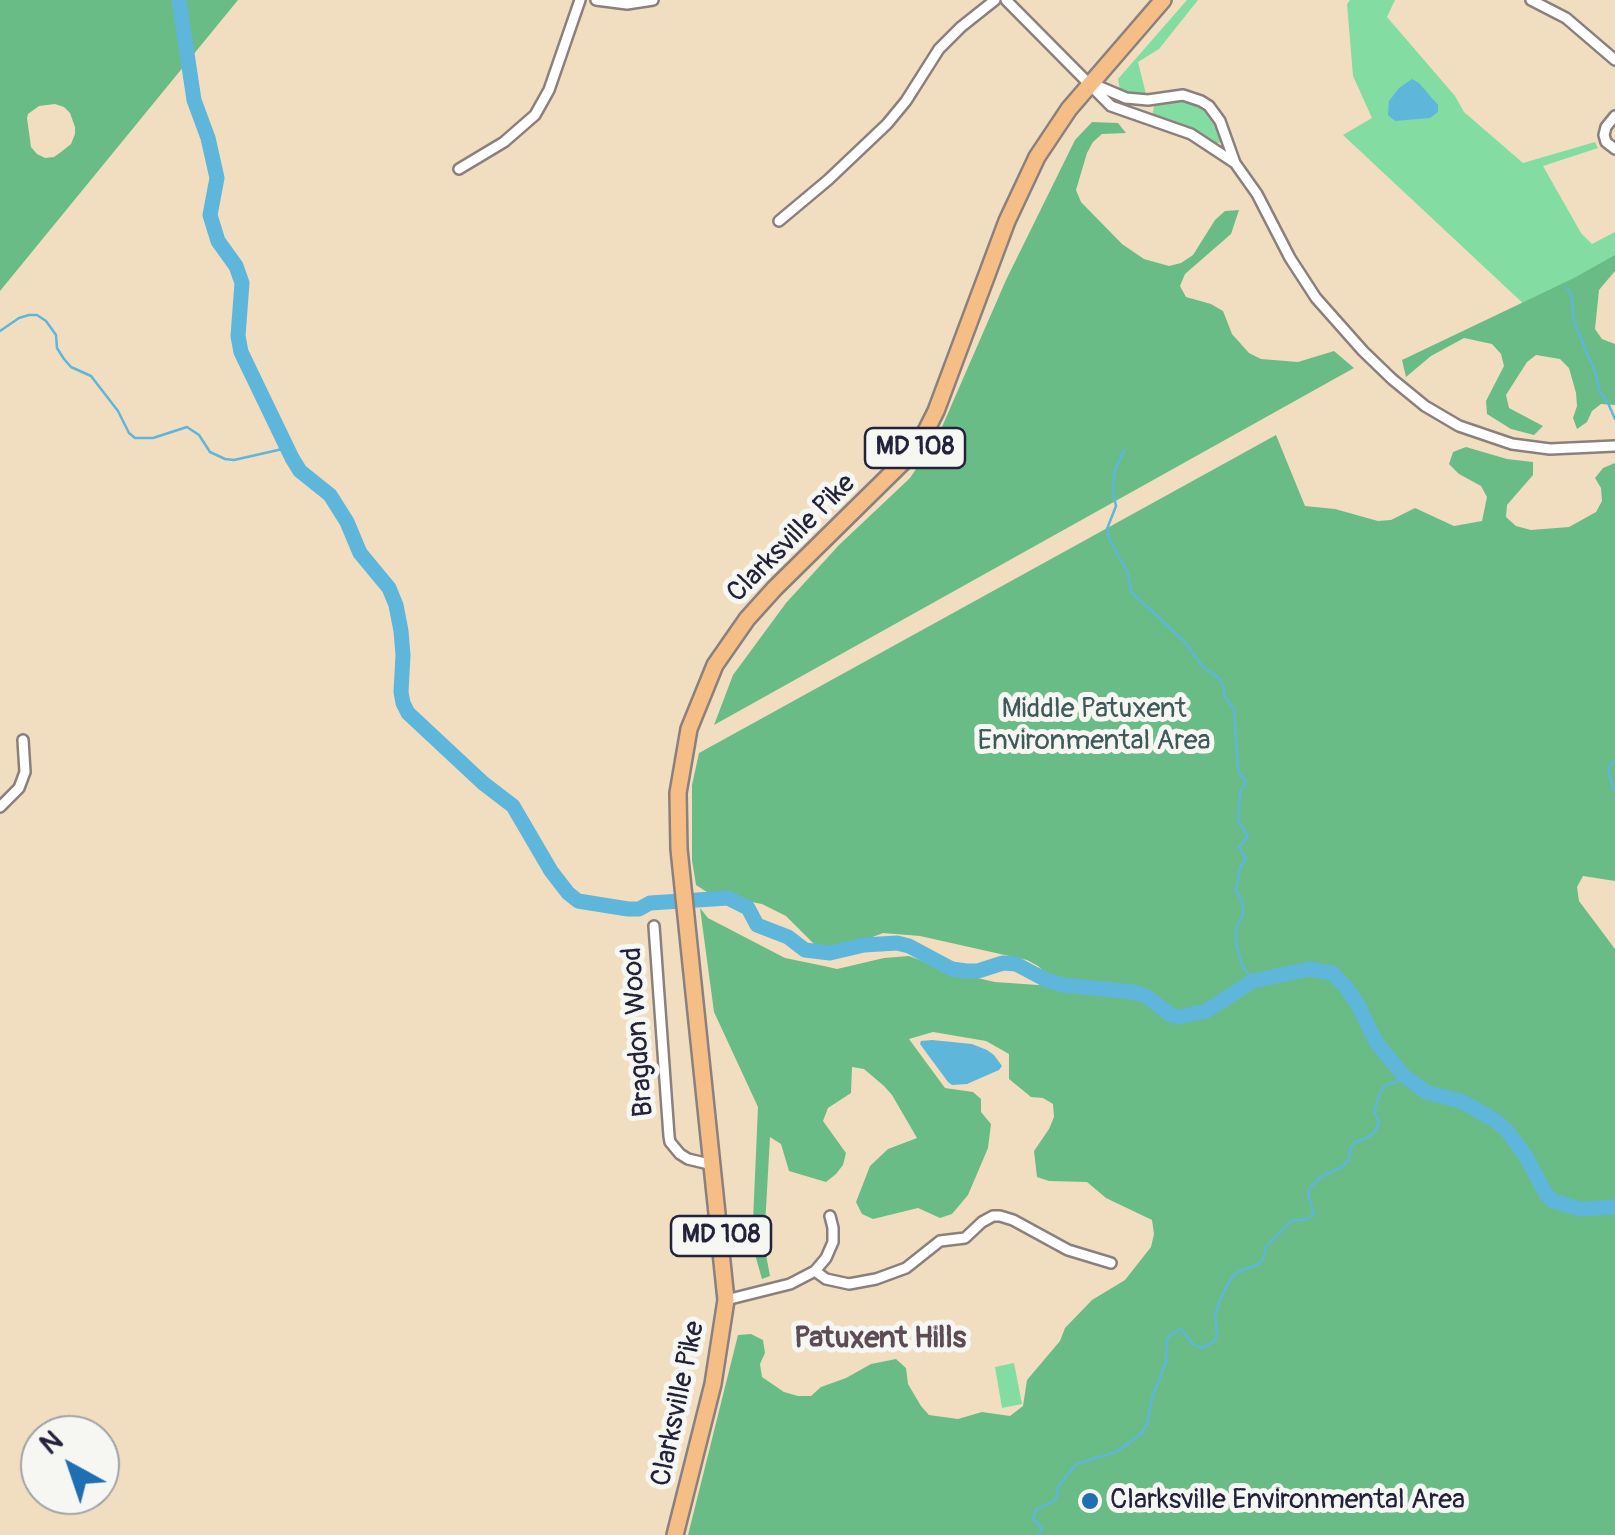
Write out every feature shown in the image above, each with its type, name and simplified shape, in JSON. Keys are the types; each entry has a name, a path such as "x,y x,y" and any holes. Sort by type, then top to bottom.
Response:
{"main road":[{"name":"Clarksville Pike","path":"675,1535 713,1384 726,1300 678,816 680,769 689,729 710,676 759,604 884,483 920,440 936,411 981,286 1028,174 1057,124 1164,0"}],"street":[{"path":"459,169 514,135 534,115 549,90 580,0"},
{"path":"596,0 626,4 653,0"},
{"path":"779,220 887,124 939,49 995,0"},
{"path":"1006,0 1110,106 1191,134 1235,163"},
{"path":"1531,0 1566,18 1615,60"},
{"path":"1090,83 1126,98 1148,100 1184,95 1209,106 1220,121 1235,163 1258,194 1290,258 1316,298 1363,351 1425,406 1459,426 1512,444 1550,449 1615,446"},
{"path":"1615,116 1606,127 1604,138 1615,149"},
{"path":"0,807 19,788 24,772 23,740"},
{"name":"Bragdon Wood","path":"654,926 669,1136 680,1154 714,1165"},
{"path":"726,1300 790,1284 815,1271 833,1242 830,1216"},
{"path":"815,1271 826,1279 849,1284 876,1279 906,1268 940,1241 966,1238 993,1216 1013,1220 1068,1250 1111,1263"}],"green space":[{"path":"0,0 238,0 0,291","holes":["39,106 64,107 70,113 75,134 71,144 54,157 45,158 31,147 28,114"]},
{"path":"1187,0 1198,0 1159,49 1138,62 1146,94 1120,90 1118,79"},
{"path":"1350,0 1395,0 1387,17 1455,96 1464,112 1523,163 1595,142 1598,148 1543,166 1581,233 1592,244 1615,232 1615,259 1528,308 1343,135 1372,118 1353,76 1347,4"},
{"path":"1181,99 1210,113 1221,142 1215,144 1185,127 1152,116 1155,102"},
{"path":"1092,122 1118,123 1126,133 1102,134 1093,142 1076,190 1081,202 1122,244 1144,259 1169,266 1181,263 1193,255 1215,220 1225,211 1239,210 1231,234 1185,274 1180,286 1186,297 1223,311 1232,334 1249,353 1261,359 1298,362 1334,351 1354,368 714,725 733,675 786,603 839,545 910,478 938,436 1006,280 1075,140"},
{"path":"1615,255 1615,271 1599,290 1595,329 1602,339 1615,344 1615,405 1601,404 1577,429 1573,418 1576,393 1569,368 1560,359 1536,355 1506,395 1509,408 1543,426 1534,435 1511,429 1487,414 1486,401 1504,366 1501,354 1492,344 1464,338 1431,356 1406,377 1402,360"},
{"name":"Middle Patuxent Environmental Area","path":"1276,435 1305,506 1335,509 1378,521 1391,520 1415,508 1454,526 1482,521 1487,497 1481,486 1449,464 1453,452 1466,447 1533,462 1533,475 1507,505 1506,517 1516,526 1531,530 1569,527 1596,512 1602,501 1595,478 1603,468 1615,463 1615,881 1583,876 1577,887 1579,901 1615,949 1615,1535 688,1535 738,1335 751,1334 763,1340 762,1377 784,1392 811,1396 821,1387 871,1364 896,1359 906,1368 908,1384 929,1415 958,1419 982,1412 1010,1416 1023,1406 1027,1380 1060,1341 1065,1328 1092,1300 1125,1280 1151,1247 1154,1234 1152,1220 1106,1198 1087,1182 1037,1177 1034,1151 1054,1117 1053,1104 1031,1097 1009,1079 1009,1054 986,1041 933,1032 909,1039 945,1088 973,1092 981,1099 981,1112 991,1124 988,1148 968,1195 952,1214 940,1218 918,1208 873,1219 862,1214 856,1202 870,1166 888,1149 917,1138 884,1086 864,1069 852,1067 851,1093 828,1108 823,1121 846,1153 836,1174 826,1182 789,1171 781,1144 770,1137 764,1244 770,1276 762,1279 752,1244 758,1107 714,1012 700,908 708,918 785,958 837,969 909,956 995,982 1055,982 1027,960 920,936 883,933 846,947 821,951 786,916 762,904 710,894 696,885 692,785 699,753"},
{"path":"1014,1363 1022,1404 1002,1408 995,1367"}],"water":[{"path":"1412,79 1438,105 1438,112 1430,118 1395,121 1388,115 1389,101"},
{"path":"932,1040 972,1044 994,1055 1002,1066 967,1084 952,1085 920,1044"}],"waterway":[{"path":"179,0 194,100 217,178 210,215 218,241 236,266 242,283 238,336 241,352 300,471 330,495 360,553 389,588 401,631 401,692 408,713 513,806 568,893 578,901 628,909 650,903 728,898 748,908 757,925 788,937 805,950 830,953 897,943 952,969 978,971 1003,963 1016,964 1063,985 1146,996 1179,1017 1206,1011 1253,981 1309,969 1332,973 1346,987 1376,1042 1403,1075 1426,1092 1463,1102 1496,1121 1525,1155 1553,1201 1581,1209 1615,1207"},
{"path":"1567,288 1572,297 1574,322 1599,390 1615,419"},
{"path":"0,331 29,315 46,321 56,335 57,348 64,359 71,367 91,376 135,438 153,438 187,427 199,435 210,452 234,460 287,448"},
{"path":"1124,450 1114,473 1116,506 1107,529 1128,573 1131,592 1183,640 1204,668 1219,678 1224,696 1234,709 1238,768 1246,780 1240,793 1238,821 1248,836 1239,847 1246,859 1240,868 1236,892 1242,900 1243,915 1236,929 1236,943 1242,965 1253,981"},
{"path":"1615,760 1609,766 1615,792"},
{"path":"1037,1535 1042,1528 1033,1519 1036,1510 1056,1500 1058,1487 1076,1464 1116,1452 1141,1434 1166,1362 1171,1334 1181,1329 1194,1345 1203,1348 1215,1341 1215,1315 1233,1276 1259,1264 1266,1247 1292,1220 1304,1220 1314,1214 1310,1188 1320,1177 1342,1167 1355,1142 1376,1130 1379,1122 1374,1111 1381,1090 1403,1075"}],"place":[{"name":"Clarksville Environmental Area","path":"1090,1501"}],"district":[{"name":"Patuxent Hills","path":"880,1339"}]}
